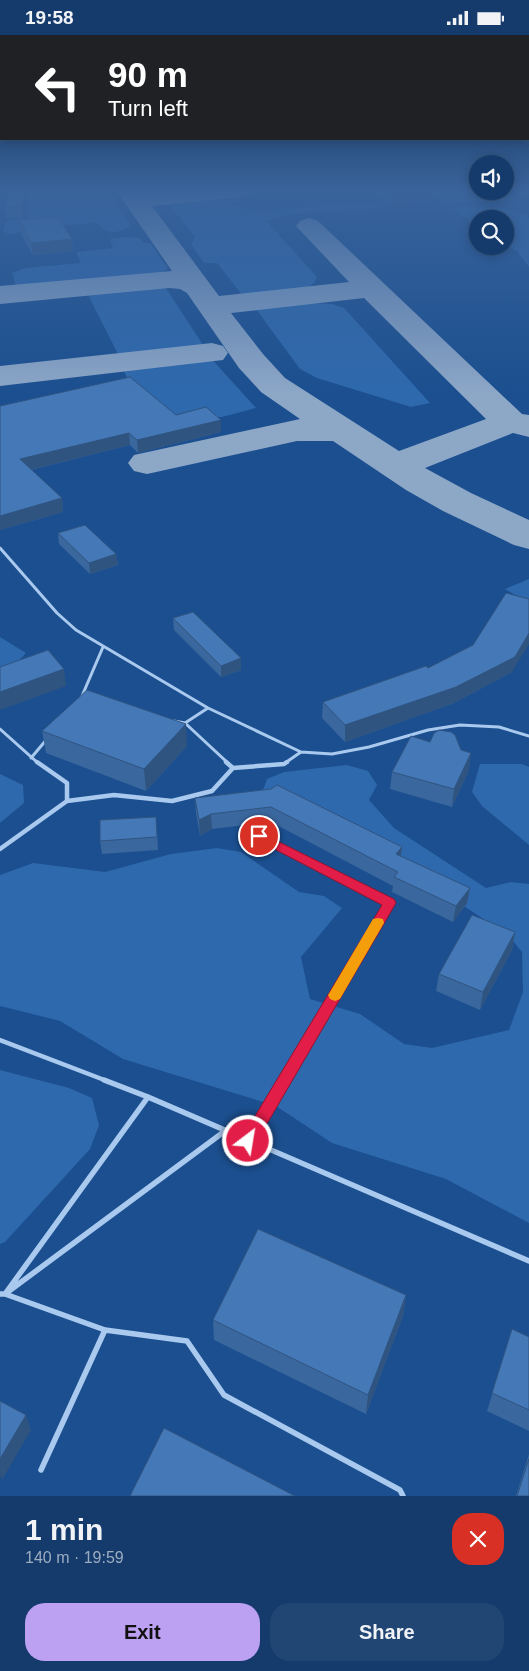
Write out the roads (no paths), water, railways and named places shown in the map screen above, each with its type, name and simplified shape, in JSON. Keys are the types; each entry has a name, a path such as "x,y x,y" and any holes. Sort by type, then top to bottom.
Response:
{"lane":[{"path":"0,548 58,613 76,630 208,708 301,752 332,753 360,749 428,730 460,725 499,727 529,736"},
{"path":"80,701 103,647"},
{"path":"185,723 208,708"},
{"path":"166,719 185,723 233,768"},
{"path":"0,729 31,758 67,783 67,801"},
{"path":"31,758 49,737"},
{"path":"0,849 67,801 114,795 172,801 212,791 233,768 284,764 301,752"},
{"path":"248,1141 390,903 259,836"},
{"path":"0,1040 148,1097 529,1261"},
{"path":"3,1294 148,1097"},
{"path":"3,1294 225,1131"},
{"path":"3,1294 105,1330 187,1341 224,1395 400,1490 403,1496"},
{"path":"41,1470 105,1330"}]}
